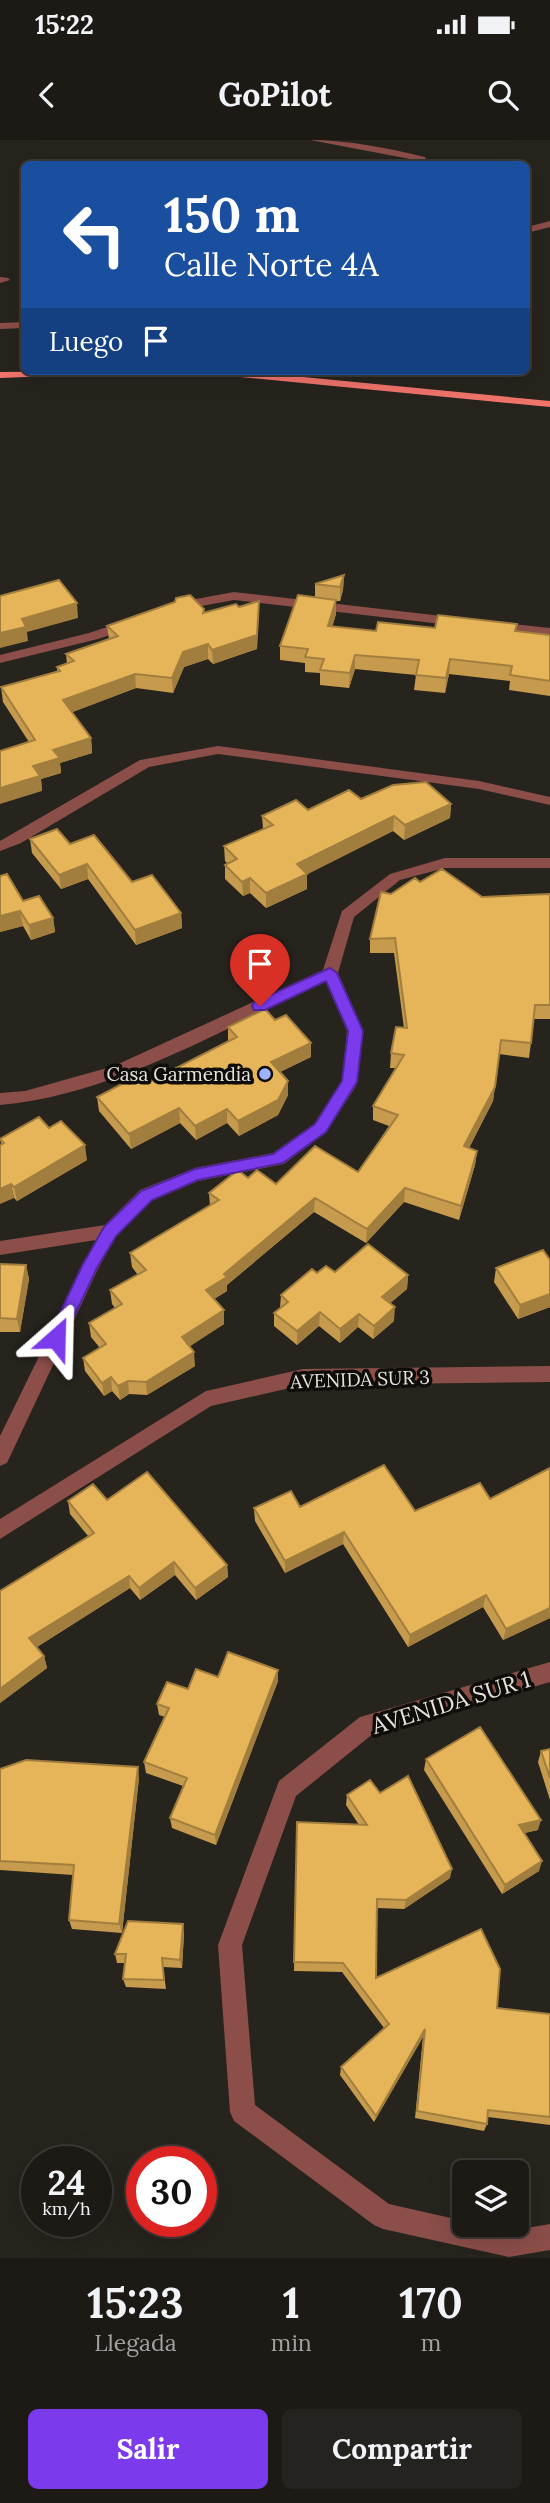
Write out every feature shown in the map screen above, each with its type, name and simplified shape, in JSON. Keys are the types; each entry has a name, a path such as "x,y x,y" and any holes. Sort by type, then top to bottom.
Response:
{"main road":[{"path":"0,376 21,375"},
{"path":"250,375 550,404"}],"street":[{"path":"314,140 410,156 422,161"},
{"path":"530,229 550,224"},
{"path":"0,326 21,325"},
{"path":"167,610 234,596 550,632"},
{"path":"0,659 93,636 142,618"},
{"path":"0,846 16,840 145,763 218,750 479,785 550,801"},
{"path":"0,1457 90,1266 110,1231 146,1195 195,1175 278,1159 320,1128 350,1082 355,1031 330,973 347,915 395,877 445,863 550,863"},
{"path":"0,1099 25,1097 119,1071 330,973"},
{"path":"0,1248 110,1231"},
{"name":"AVENIDA SUR 3","path":"0,1530 206,1399 303,1377 550,1374"},
{"name":"AVENIDA SUR 1","path":"550,1672 368,1724 287,1789 229,1945 243,2112 383,2216 509,2244 550,2237"}],"building":[{"path":"344,575 340,587 315,584"},
{"path":"59,580 77,603 22,619 26,627 0,633 0,596"},
{"path":"190,595 204,609 203,613 259,601 257,635 212,650 208,644 183,652 172,678 135,674 63,700 91,738 53,750 60,758 33,766 40,776 0,788 0,751 35,740 1,687 60,671 57,667 74,661 66,654 118,636 107,626"},
{"path":"298,595 336,600 328,626 376,631 378,622 435,628 438,615 517,624 515,631 550,635 550,681 510,675 512,666 450,659 446,678 416,675 419,660 355,655 350,673 320,670 324,659 305,657 308,649 280,646"},
{"path":"426,782 451,804 405,825 394,816 297,864 307,874 266,893 250,878 242,882 225,865 237,859 224,846 273,825 262,816 296,800 308,810 349,790 361,799 393,785"},
{"path":"57,829 70,844 94,835 132,882 152,875 181,913 135,930 87,864 59,875 30,839"},
{"path":"442,869 482,897 550,894 550,1005 535,1005 531,1043 501,1040 495,1087 464,1146 477,1151 461,1206 405,1188 367,1229 315,1198 224,1274 227,1277 206,1290 224,1310 182,1337 194,1352 146,1382 128,1381 118,1386 111,1377 102,1383 83,1358 106,1344 89,1323 122,1304 110,1290 146,1270 130,1253 219,1200 209,1193 238,1170 248,1178 257,1170 276,1184 315,1146 358,1172 398,1115 373,1106 404,1055 391,1053 396,1027 407,1028 395,938 370,939 381,892 391,894 415,878 420,882"},
{"path":"7,874 23,901 39,896 53,918 29,925 20,911 0,916 0,876"},
{"path":"265,1009 275,1020 286,1015 311,1043 271,1062 288,1081 278,1100 238,1121 227,1109 195,1126 179,1108 129,1134 97,1097 139,1075 147,1083 237,1037 228,1027"},
{"path":"39,1117 49,1128 61,1121 85,1145 14,1187 11,1184 0,1189 0,1145 4,1143 0,1139"},
{"path":"368,1244 408,1275 382,1297 395,1307 374,1326 359,1314 340,1329 320,1312 297,1331 274,1313 288,1302 281,1295 312,1269 317,1273 326,1266 335,1272"},
{"path":"543,1250 550,1260 550,1294 520,1305 496,1268"},
{"path":"0,1264 26,1265 17,1319 0,1318"},
{"path":"384,1465 415,1511 480,1483 490,1499 550,1468 550,1608 506,1629 486,1595 410,1635 344,1532 285,1561 254,1508 291,1491 300,1507"},
{"path":"147,1472 227,1565 195,1588 174,1562 139,1588 129,1576 29,1638 44,1656 0,1689 0,1591 94,1533 68,1501 93,1484 107,1500"},
{"path":"228,1652 278,1670 215,1835 170,1818 187,1778 144,1762 169,1708 157,1704 167,1682 188,1689 196,1669 218,1677"},
{"path":"480,1727 541,1820 519,1825 542,1861 505,1885 426,1759"},
{"path":"550,1749 550,1778 541,1751"},
{"path":"26,1760 138,1767 119,1924 69,1920 74,1865 0,1861 0,1769"},
{"path":"408,1776 452,1869 406,1900 377,1899 376,1978 481,1929 500,1969 497,2008 550,2014 550,2117 488,2110 487,2124 417,2111 425,2029 376,2116 341,2067 389,2024 343,1963 294,1962 297,1822 367,1825 347,1795 370,1780 380,1793"},
{"path":"128,1921 183,1924 180,1960 162,1958 164,1980 123,1979 126,1954 115,1954"}],"place":[{"name":"Casa Garmendia","path":"265,1074"}],"route":[{"path":"56,1338 110,1231 146,1195 195,1175 278,1159 320,1128 350,1082 355,1031 330,973 260,1006"}]}
